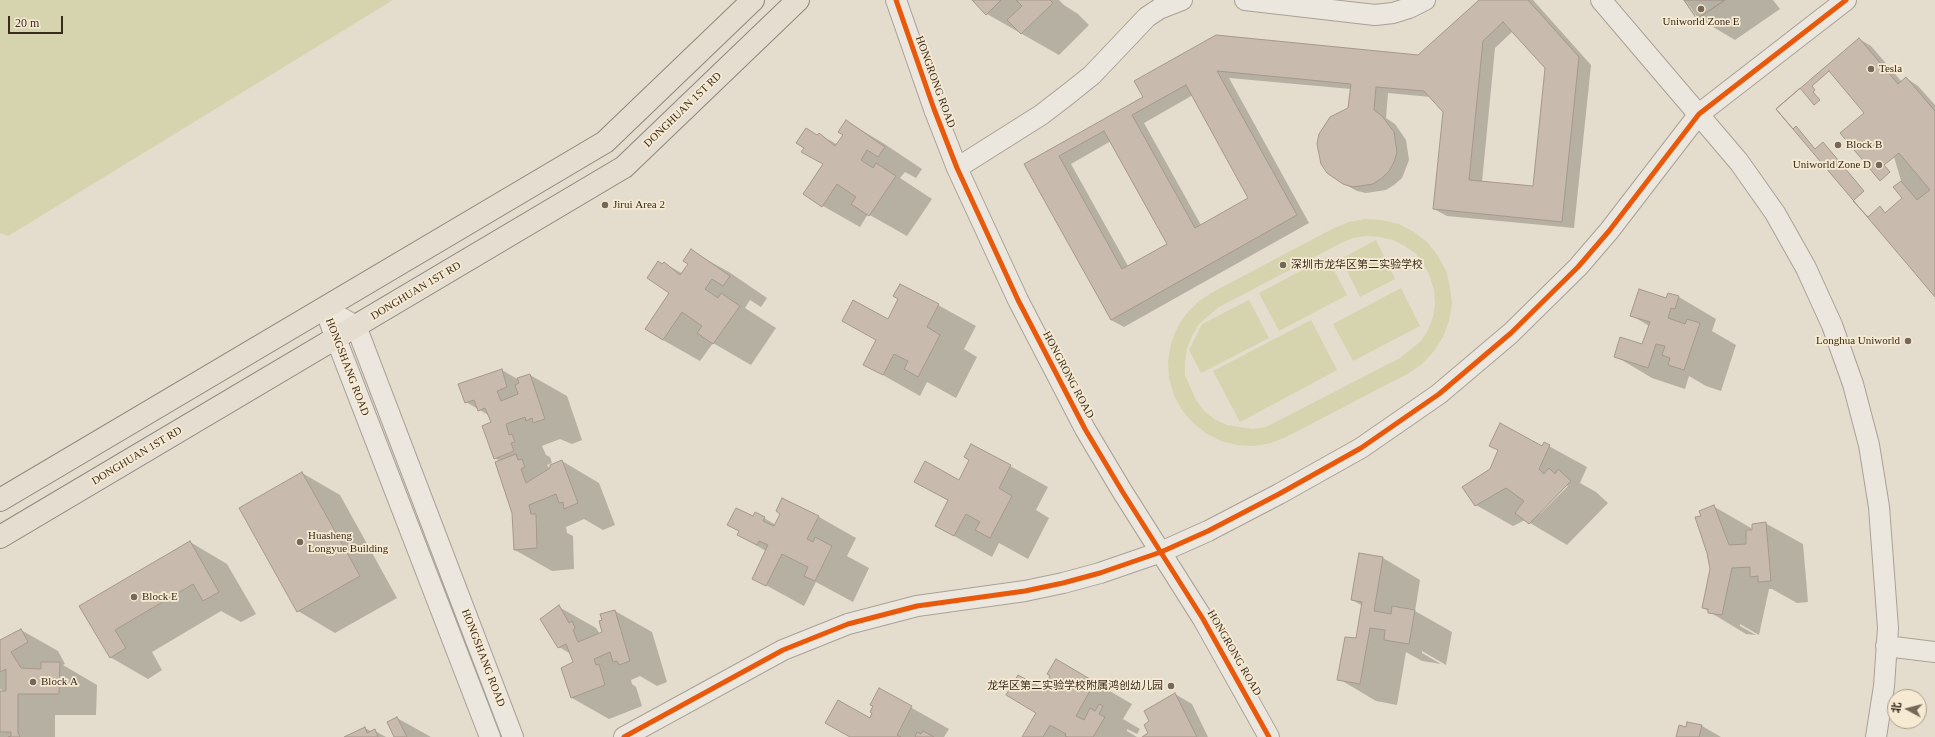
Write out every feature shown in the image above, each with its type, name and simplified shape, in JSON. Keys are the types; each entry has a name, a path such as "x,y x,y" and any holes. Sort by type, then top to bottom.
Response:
{"main road":[{"path":"0,500 605,142 753,0"},
{"name":"DONGHUAN 1ST RD","path":"0,537 624,167 798,0"}],"street":[{"name":"HONGRONG ROAD","path":"896,0 923,79 986,235 1050,365 1115,478 1203,619 1269,737"},
{"path":"958,168 1041,115 1067,96 1092,75 1147,17 1159,9 1182,0"},
{"path":"1245,0 1375,14 1393,13 1410,8 1425,0"},
{"path":"1601,0 1739,162 1775,214 1806,268 1832,325 1853,384 1869,445 1879,507 1888,628 1884,686 1876,737"},
{"path":"624,737 783,650 848,624 917,606 1025,591 1063,583 1100,573 1161,552 1208,531 1279,494 1361,448 1401,422 1476,364 1511,333 1578,267 1634,200 1699,114 1846,0"},
{"name":"HONGSHANG ROAD","path":"324,308 356,326 512,737"},
{"name":"HONGSHANG ROAD","path":"324,308 490,737"},
{"path":"1886,646 1935,652"}],"green space":[{"path":"0,0 393,0 8,236 0,233"},
{"path":"1365,219 1382,220 1399,224 1414,232 1427,242 1438,256 1446,271 1452,304 1449,321 1443,337 1434,351 1422,364 1409,373 1286,437 1271,443 1254,446 1237,445 1221,441 1206,433 1193,423 1182,410 1174,395 1169,378 1168,361 1171,344 1177,328 1186,314 1198,302 1211,293 1334,228 1349,222","holes":["1366,236 1393,240 1416,254 1430,277 1434,290 1435,304 1433,317 1428,330 1421,341 1400,358 1266,427 1253,429 1227,425 1214,419 1204,411 1196,400 1185,375 1187,349 1199,324 1219,307 1341,243 1353,238"]},
{"path":"1376,240 1395,279 1360,297 1341,259"},
{"path":"1327,257 1347,295 1279,331 1259,293"},
{"path":"1401,288 1420,326 1353,361 1333,324"},
{"path":"1249,300 1269,338 1201,373 1189,350 1202,324"},
{"path":"1311,320 1337,370 1240,422 1213,371"}],"building":[{"path":"972,0 1001,0 986,15"},
{"path":"1016,0 1050,0 1053,3 1021,34 1007,20 1022,6"},
{"path":"1479,0 1528,0 1579,57 1562,222 1433,209 1443,112 1424,91 1376,87 1374,110 1382,116 1394,132 1397,152 1389,171 1382,178 1373,184 1353,187 1343,184 1327,173 1321,164 1317,144 1319,134 1330,117 1348,108 1351,84 1217,71 1297,215 1111,320 1024,164 1143,97 1134,81 1216,35 1418,55","holes":["1503,22 1545,68 1533,186 1469,180 1483,41","1186,85 1248,198 1195,228 1132,115","1104,131 1167,244 1122,269 1059,156"]},
{"name":"Uniworld Zone E","path":"1684,0 1725,0 1697,19"},
{"name":"Uniworld Zone E","path":"1684,0 1725,0 1697,19"},
{"name":"Uniworld Zone D","path":"1859,38 1898,84 1906,77 1935,111 1935,297 1776,109"},
{"name":"Block B","path":"1829,71 1864,113 1840,133 1880,181 1890,172 1884,165 1899,153 1930,190 1917,200 1901,181 1893,187 1902,198 1885,213 1880,206 1868,217 1853,201 1864,191 1823,142 1815,149 1796,126 1793,129 1776,109 1800,88 1814,105 1820,100 1813,92 1815,90 1812,86"},
{"path":"846,120 885,147 878,157 867,150 861,160 873,168 876,163 896,176 869,216 851,204 856,197 837,184 822,207 803,194 823,164 801,152 804,148 796,143 806,128 817,135 819,133 835,146 843,135 838,132"},
{"path":"691,249 730,276 723,286 712,279 705,289 718,298 721,293 740,306 713,344 697,333 702,326 682,312 663,340 645,329 669,293 647,278 658,261 662,264 664,262 680,275 688,264 683,261"},
{"path":"900,284 939,304 927,327 940,335 918,377 904,369 908,361 894,354 883,375 863,365 876,340 842,321 853,300 888,319 898,299 893,296"},
{"path":"1639,289 1666,298 1668,293 1679,296 1675,309 1671,308 1668,318 1685,324 1687,319 1700,323 1684,370 1668,365 1670,358 1662,355 1665,346 1656,344 1648,368 1614,357 1620,337 1642,344 1650,322 1630,316"},
{"path":"502,369 507,387 497,391 501,401 518,394 515,385 519,383 517,378 530,374 545,419 533,423 532,418 526,421 525,417 506,424 509,435 512,434 515,442 511,443 514,451 494,459 482,426 491,422 485,408 478,411 474,400 465,403 458,384"},
{"path":"1500,423 1542,446 1544,442 1550,445 1539,469 1544,474 1549,468 1555,474 1558,469 1571,481 1529,524 1515,513 1524,501 1506,488 1475,506 1462,487 1490,469 1498,450 1489,446"},
{"path":"971,444 1011,465 999,488 1012,496 990,538 975,530 980,522 966,514 954,536 935,526 948,500 914,482 925,461 959,480 969,460 964,457"},
{"path":"516,454 518,460 522,459 525,467 521,469 526,483 550,468 550,465 562,460 578,503 564,509 563,502 559,503 556,494 529,505 531,514 536,514 537,548 514,550 512,513 495,462"},
{"name":"Huasheng Longyue Building","path":"302,472 360,576 297,612 239,508"},
{"path":"782,498 819,516 807,539 813,542 815,537 832,546 815,581 804,576 808,567 782,554 766,586 752,579 768,545 759,541 757,545 737,535 739,531 727,525 736,508 753,516 755,512 765,517 763,521 774,526 780,514 776,511"},
{"path":"1714,505 1729,545 1746,544 1746,530 1752,530 1752,524 1766,522 1771,581 1758,582 1758,576 1750,577 1750,567 1732,568 1722,615 1708,613 1708,609 1702,608 1710,569 1707,553 1695,517 1701,516 1699,511"},
{"name":"Block E","path":"190,541 219,592 203,601 193,584 115,630 126,648 110,658 79,606"},
{"path":"1359,553 1383,557 1374,611 1391,614 1392,606 1415,610 1409,644 1384,640 1385,630 1370,628 1360,684 1337,680 1345,637 1356,638 1362,602 1351,600"},
{"path":"559,605 569,623 572,621 575,628 573,630 578,642 602,632 599,621 602,620 600,614 615,610 630,661 619,665 617,661 613,662 610,652 594,659 596,665 599,664 605,685 571,698 561,668 573,662 566,644 558,648 540,619"},
{"name":"Block A","path":"21,629 28,642 11,652 21,668 41,669 41,662 60,662 59,694 18,694 18,732 20,737 8,737 11,736 11,732 0,732 0,691 6,691 6,669 0,672 0,640"},
{"path":"1056,659 1095,682 1076,716 1084,720 1090,708 1095,711 1099,704 1103,706 1099,714 1105,717 1093,737 1068,737 1065,736 1066,734 1050,725 1043,737 1022,737 1036,713 1006,695 1018,675 1045,690 1049,683 1047,681 1050,676 1047,674"},
{"path":"879,688 912,706 897,735 901,737 850,737 825,723 838,700 870,718 872,713 870,712 873,706 870,705"},
{"path":"1175,693 1197,737 1142,737 1148,733 1144,725 1149,721 1144,711"},
{"path":"397,717 407,737 394,737 387,722"},
{"path":"1687,722 1702,725 1699,737 1676,737 1679,725 1686,727"},
{"path":"365,727 367,733 375,729 378,737 344,737"},
{"path":"923,731 934,737 915,737 917,732 921,734"}],"cycle path":[{"path":"896,0 934,109 957,168 1018,300 1085,429 1122,491 1203,619 1269,737"},
{"path":"624,737 783,650 848,624 917,606 1025,591 1063,583 1100,573 1161,552 1208,531 1279,494 1361,448 1439,394 1511,333 1578,267 1609,231 1699,114 1846,0"}],"place":[{"name":"Uniworld Zone E","path":"1701,9"},
{"name":"Tesla","path":"1871,69"},
{"name":"Block B","path":"1838,145"},
{"name":"Uniworld Zone D","path":"1879,165"},
{"name":"Jirui Area 2","path":"605,205"},
{"name":"深圳市龙华区第二实验学校","path":"1283,265"},
{"name":"Longhua Uniworld","path":"1908,341"},
{"name":"Huasheng Longyue Building","path":"300,542"},
{"name":"Block E","path":"134,597"},
{"name":"Block A","path":"33,682"},
{"name":"龙华区第二实验学校附属鸿创幼儿园","path":"1171,686"}]}
